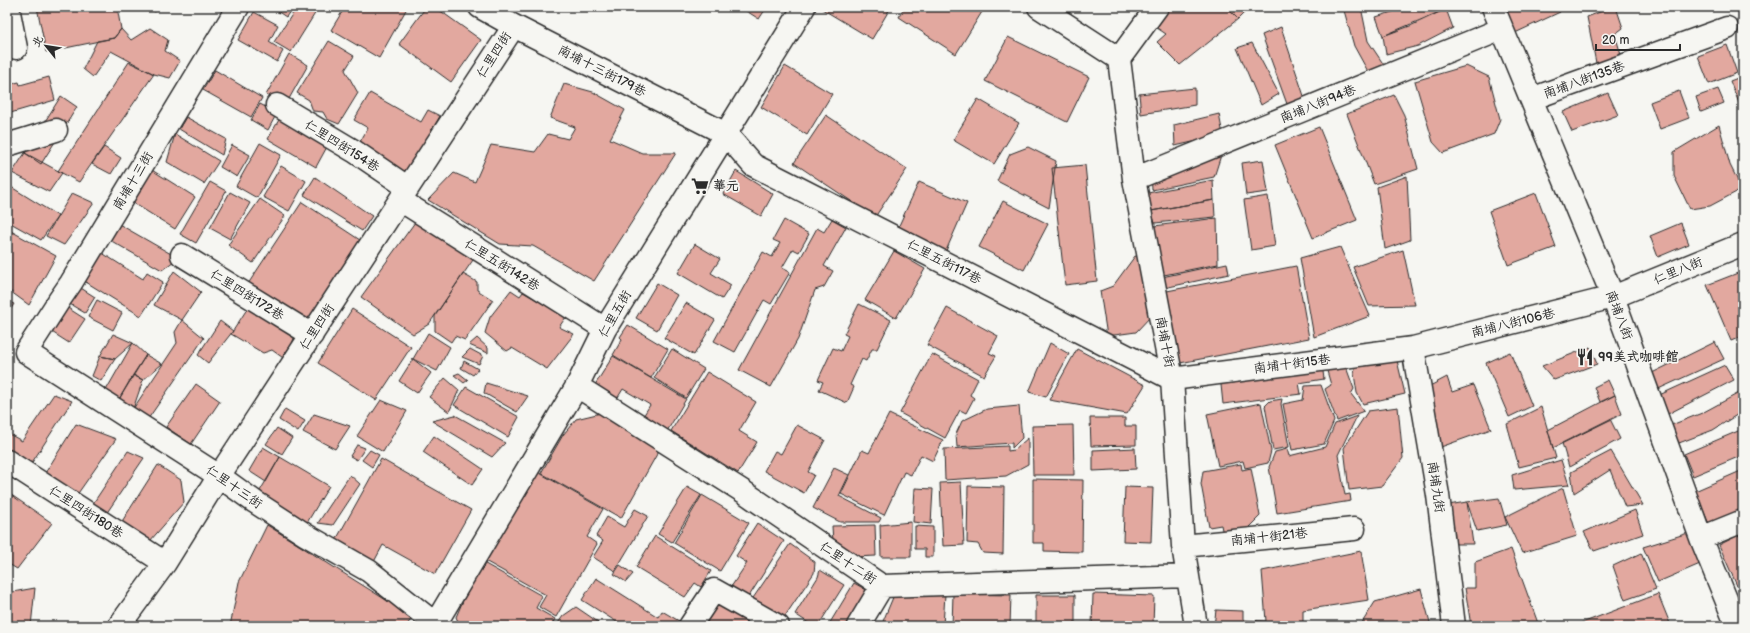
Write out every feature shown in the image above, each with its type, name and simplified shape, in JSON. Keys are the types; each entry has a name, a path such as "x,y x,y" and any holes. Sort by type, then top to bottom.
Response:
{"street":[{"path":"8,7 16,48"},
{"name":"南埔十三街","path":"26,352 71,283 238,7"},
{"name":"南埔十三街179巷","path":"480,7 514,26 726,134"},
{"name":"仁里五街","path":"436,625 577,386 605,330 804,7"},
{"path":"1039,7 1119,59 1157,7"},
{"name":"南埔八街","path":"1493,7 1613,297 1701,538 1737,626"},
{"name":"仁里四街","path":"119,626 164,563 219,476 514,26"},
{"name":"南埔八街135巷","path":"1531,99 1727,28"},
{"name":"南埔八街94巷","path":"1134,179 1502,29"},
{"name":"南埔十街","path":"1119,59 1134,179 1172,379 1183,546 1196,626"},
{"name":"仁里四街154巷","path":"277,105 354,151 403,194"},
{"path":"7,145 56,130"},
{"name":"仁里五街117巷","path":"726,134 753,165 1172,379"},
{"name":"仁里五街142巷","path":"403,194 605,330"},
{"name":"仁里八街","path":"1613,297 1743,244"},
{"name":"仁里四街172巷","path":"182,255 312,335"},
{"name":"南埔八街106巷","path":"1413,348 1613,297"},
{"name":"南埔十街15巷","path":"1172,379 1413,348"},
{"name":"南埔九街","path":"1413,348 1438,495 1454,626"},
{"name":"仁里十三街","path":"26,352 219,476 255,502 306,535 369,571 436,625"},
{"name":"仁里十二街","path":"577,386 744,492 882,586 1188,576"},
{"name":"仁里四街180巷","path":"7,460 164,563"},
{"path":"1701,538 1743,521"},
{"name":"南埔十街21巷","path":"1183,546 1354,529"},
{"path":"858,626 882,586"},
{"path":"690,626 714,590 778,626"}],"building":[{"path":"37,7 117,7 121,29 114,38 46,52"},
{"path":"148,7 159,7 155,12"},
{"path":"271,7 293,7 286,17"},
{"path":"297,7 319,7 291,52 274,42"},
{"path":"345,7 407,8 379,58 331,30"},
{"path":"426,7 435,7 481,40 451,82 399,44"},
{"path":"740,7 767,7 759,19"},
{"path":"824,7 891,7 872,39 822,9"},
{"path":"904,7 985,7 956,54 899,17"},
{"path":"1171,7 1226,7 1238,19 1180,65 1157,42 1166,34 1154,26"},
{"path":"1226,7 1250,7 1238,19"},
{"path":"1343,7 1361,7 1368,41 1388,71 1371,77 1354,46"},
{"path":"1408,7 1445,7 1446,9 1383,36 1376,17"},
{"path":"1503,7 1557,7 1560,12 1515,33"},
{"path":"1616,7 1623,28 1615,34 1623,62 1597,68 1587,17"},
{"path":"1446,9 1453,28 1418,46 1386,54 1383,36 1410,26"},
{"path":"254,12 278,25 269,42 283,51 277,62 238,40"},
{"path":"1281,27 1305,99 1287,104 1262,35"},
{"path":"150,28 168,40 165,51 180,61 170,78 154,74 111,51 93,77 83,69 97,41 114,38 121,29 131,40"},
{"path":"1008,37 1089,77 1067,122 985,81"},
{"path":"329,41 354,56 345,70 358,93 339,124 327,119 323,112 313,111 309,100 297,93"},
{"path":"1252,43 1279,94 1261,105 1237,48"},
{"path":"1727,45 1737,73 1709,84 1698,56"},
{"path":"289,54 308,65 285,106 266,95"},
{"path":"129,62 154,74 79,182 58,171"},
{"path":"785,66 832,94 807,135 761,107"},
{"path":"1466,66 1489,77 1500,119 1494,134 1443,153 1433,142 1415,81"},
{"path":"215,70 262,98 251,117 203,90"},
{"path":"1743,76 1743,102 1739,103 1730,81"},
{"path":"49,77 55,100 7,114 7,85 19,82 20,85"},
{"path":"564,84 593,92 625,110 610,139 642,153 676,153 594,281 533,246 500,244 428,200 454,173 475,182 491,145 535,152 548,134 568,139 575,127 550,118"},
{"path":"1195,88 1195,105 1141,114 1139,94"},
{"path":"1718,89 1724,103 1701,112 1696,97"},
{"path":"1679,91 1689,118 1660,129 1650,102"},
{"path":"370,93 421,122 428,110 440,116 406,175 357,147 368,128 354,120"},
{"path":"1608,93 1618,115 1572,132 1563,112"},
{"path":"1394,95 1404,115 1418,169 1374,184 1347,114"},
{"path":"61,96 77,107 41,164 25,153"},
{"path":"978,99 1019,123 994,164 953,140"},
{"path":"260,104 277,113 268,130 251,120"},
{"path":"1219,114 1223,135 1175,146 1174,125"},
{"path":"826,115 907,169 875,217 794,163"},
{"path":"186,117 226,139 222,155 179,129"},
{"path":"280,118 328,145 316,167 268,139"},
{"path":"1719,125 1730,165 1742,189 1710,206 1690,209 1674,176 1674,152"},
{"path":"1319,127 1357,220 1313,238 1275,145"},
{"path":"175,134 219,161 204,184 167,162"},
{"path":"260,143 281,155 257,198 236,186"},
{"path":"232,145 250,155 237,177 220,167"},
{"path":"104,147 121,158 111,174 92,164"},
{"path":"1028,147 1056,161 1049,208 997,181 1010,154"},
{"path":"1223,149 1214,177 1152,190 1151,169"},
{"path":"25,153 62,173 49,192 12,173"},
{"path":"1263,160 1268,192 1246,195 1242,163"},
{"path":"1085,165 1097,281 1065,285 1052,168"},
{"path":"281,166 306,181 289,211 263,197"},
{"path":"147,167 195,197 175,229 127,199"},
{"path":"736,171 773,194 761,216 723,194"},
{"path":"1407,176 1410,240 1385,249 1377,187"},
{"path":"315,177 372,216 362,231 304,195"},
{"path":"1213,180 1214,200 1151,211 1148,193"},
{"path":"210,182 226,191 196,243 180,234"},
{"path":"919,182 967,203 945,253 896,232"},
{"path":"8,185 58,216 41,240 7,221"},
{"path":"230,192 250,203 230,239 210,228"},
{"path":"72,193 94,203 64,245 46,236"},
{"path":"1536,193 1556,247 1508,265 1489,211"},
{"path":"1268,196 1275,246 1251,250 1244,200"},
{"path":"260,199 285,216 253,263 228,245"},
{"path":"1214,200 1215,217 1155,223 1151,211"},
{"path":"1003,201 1048,224 1024,270 979,247"},
{"path":"302,202 363,242 309,324 248,284"},
{"path":"418,218 473,260 429,324 413,334 361,297"},
{"path":"1217,218 1218,264 1159,276 1154,226"},
{"path":"832,219 846,227 824,266 833,271 824,287 815,290 798,339 771,387 739,370 817,228 824,232"},
{"path":"784,220 809,234 799,252 793,249 782,268 790,272 771,304 764,300 735,352 714,341 763,252 772,257 780,243 773,240"},
{"path":"117,223 178,258 162,270 108,239"},
{"path":"1681,223 1689,244 1658,257 1650,236"},
{"path":"9,230 56,256 29,305 7,289 7,234"},
{"path":"695,244 720,259 711,273 731,285 722,299 678,273"},
{"path":"1340,247 1370,316 1314,337 1300,258"},
{"path":"1403,250 1415,305 1369,306 1353,267"},
{"path":"99,251 143,279 147,272 163,282 141,316 81,279"},
{"path":"894,251 925,269 896,318 865,300"},
{"path":"1135,256 1142,258 1151,316 1136,332 1107,336 1100,291 1113,286"},
{"path":"1227,263 1229,274 1164,288 1162,277"},
{"path":"1296,266 1309,338 1180,363 1167,291"},
{"path":"174,271 201,292 182,320 154,305"},
{"path":"1743,271 1743,336 1731,341 1707,285"},
{"path":"463,274 477,282 477,290 493,300 465,340 455,336 451,342 435,331 435,316"},
{"path":"73,283 95,297 85,313 63,300"},
{"path":"657,283 677,295 657,330 636,318"},
{"path":"511,290 520,296 523,292 566,317 559,327 574,334 547,369 512,348 507,351 485,333 490,317"},
{"path":"97,300 122,313 113,330 88,317"},
{"path":"7,301 14,304 7,315"},
{"path":"60,303 85,319 69,343 44,327"},
{"path":"686,303 715,320 694,355 664,338"},
{"path":"859,304 891,320 877,349 872,349 866,361 862,359 850,385 854,387 847,403 819,390 823,382 818,380 833,348 841,351 848,336 844,334"},
{"path":"249,306 296,333 286,360 272,350 263,353 231,334"},
{"path":"947,308 998,336 989,353 996,356 984,376 927,345"},
{"path":"352,309 411,347 376,400 318,363"},
{"path":"182,320 204,338 148,419 133,409 177,343 175,332"},
{"path":"220,321 233,331 208,363 198,355"},
{"path":"628,325 668,349 651,378 613,355 622,339 620,337"},
{"path":"428,333 450,347 437,371 413,359"},
{"path":"113,334 133,343 115,359 100,356"},
{"path":"477,338 488,348 488,353 469,345"},
{"path":"1715,342 1724,359 1654,391 1648,375"},
{"path":"133,343 146,355 118,401 105,392"},
{"path":"1050,343 1069,354 1046,397 1029,392"},
{"path":"1590,347 1597,364 1554,380 1542,366"},
{"path":"470,349 483,356 479,364 462,357"},
{"path":"672,349 704,369 686,398 654,378"},
{"path":"1077,349 1145,385 1127,414 1049,400"},
{"path":"1395,352 1405,394 1363,404 1357,393 1354,374 1356,362"},
{"path":"1510,352 1532,406 1509,417 1486,363"},
{"path":"932,354 978,379 970,395 974,398 966,413 960,410 945,438 900,413"},
{"path":"146,355 162,364 143,380 133,375"},
{"path":"100,356 115,359 101,381 92,376"},
{"path":"613,356 686,399 666,433 642,418 650,405 623,389 615,402 593,388"},
{"path":"413,359 431,373 417,393 399,381"},
{"path":"1343,359 1354,389 1351,394 1364,411 1337,421 1325,389 1331,385 1327,371 1328,365"},
{"path":"464,361 478,369 473,375 461,368"},
{"path":"1322,364 1324,379 1299,383 1301,394 1223,404 1221,385 1230,376"},
{"path":"1725,365 1734,380 1664,416 1655,397"},
{"path":"707,372 756,402 739,431 757,442 738,473 671,431"},
{"path":"459,373 468,380 464,383 454,375"},
{"path":"133,375 143,380 133,409 118,401"},
{"path":"1447,377 1452,392 1473,385 1491,429 1438,448 1428,387"},
{"path":"445,378 459,390 449,412 429,397"},
{"path":"1608,380 1615,395 1600,402 1594,387"},
{"path":"486,383 528,396 517,412 484,393"},
{"path":"196,384 220,401 191,444 166,427"},
{"path":"1321,385 1334,421 1324,444 1292,450 1283,404 1303,400 1305,386"},
{"path":"466,387 519,417 508,437 454,405"},
{"path":"1739,393 1743,401 1743,411 1713,430 1679,443 1669,426 1702,413"},
{"path":"54,394 72,401 31,464 7,450 7,433 22,441"},
{"path":"1615,395 1622,414 1553,448 1548,430"},
{"path":"1282,399 1281,404 1289,447 1273,450 1265,406 1270,401"},
{"path":"381,400 407,411 383,452 357,436"},
{"path":"1261,403 1271,451 1268,463 1245,468 1243,461 1218,466 1207,414"},
{"path":"1019,406 1022,438 1012,448 1012,443 957,447 956,434 962,421 987,409"},
{"path":"1398,407 1403,458 1382,486 1349,490 1344,448 1368,411"},
{"path":"1541,407 1556,458 1519,467 1507,424"},
{"path":"285,409 305,421 298,432 279,420"},
{"path":"601,413 661,447 621,518 541,473 563,435 576,419"},
{"path":"314,414 350,426 335,449 303,432"},
{"path":"889,414 943,440 933,461 921,455 911,475 904,472 884,515 841,494 862,450 869,453"},
{"path":"455,415 505,443 492,457 432,421"},
{"path":"1357,416 1338,455 1345,495 1350,494 1351,501 1277,513 1269,467 1275,452 1287,449 1289,456 1325,447 1335,424"},
{"path":"1090,418 1125,418 1125,426 1136,426 1136,445 1091,446"},
{"path":"1610,419 1620,439 1569,467 1562,443"},
{"path":"76,424 116,439 74,499 42,478"},
{"path":"797,425 825,440 808,472 814,475 804,493 764,471 775,451 781,454"},
{"path":"1073,425 1074,475 1033,475 1032,426"},
{"path":"277,428 292,438 282,454 266,444"},
{"path":"1743,429 1743,455 1693,476 1684,454"},
{"path":"434,436 483,469 472,485 423,452"},
{"path":"1028,438 1028,464 1006,476 945,480 944,449 1008,446 1008,451 1014,450"},
{"path":"357,445 365,448 357,460 350,456"},
{"path":"263,447 280,457 266,482 249,471"},
{"path":"1135,448 1136,469 1093,471 1093,450"},
{"path":"370,450 379,455 372,467 362,460"},
{"path":"128,451 144,458 106,514 92,505"},
{"path":"1611,451 1643,505 1625,507 1610,470 1574,493 1571,472"},
{"path":"280,457 329,486 305,526 257,496"},
{"path":"381,459 471,510 435,574 383,545 369,571 331,549"},
{"path":"1561,460 1569,485 1514,490 1512,475"},
{"path":"1241,464 1242,470 1251,468 1260,516 1245,531 1223,535 1221,525 1209,527 1201,484 1203,471"},
{"path":"158,465 181,480 184,502 143,549 119,526"},
{"path":"834,468 849,475 839,496 881,518 879,522 840,522 813,508"},
{"path":"1743,470 1743,510 1709,524 1695,491"},
{"path":"536,471 603,509 587,537 597,544 556,617 539,607 546,595 485,561"},
{"path":"350,475 360,484 333,525 318,523"},
{"path":"1033,479 1083,480 1082,552 1044,551 1044,543 1033,543"},
{"path":"961,482 964,545 943,546 940,483"},
{"path":"968,486 1004,487 1003,554 983,553 978,544 967,543"},
{"path":"687,487 701,495 672,542 658,534"},
{"path":"1125,487 1153,488 1151,542 1123,541"},
{"path":"915,488 933,489 931,524 913,522"},
{"path":"1563,488 1577,536 1522,553 1505,517"},
{"path":"7,492 52,523 17,569 7,563"},
{"path":"702,495 749,523 720,571 674,543"},
{"path":"1499,498 1507,525 1477,531 1467,502"},
{"path":"1467,502 1473,544 1453,544 1448,505"},
{"path":"635,509 648,516 615,571 593,557 603,541 596,536 607,517 624,527"},
{"path":"1635,510 1643,534 1594,551 1584,532"},
{"path":"911,522 911,557 881,557 880,525"},
{"path":"757,523 784,541 746,601 729,590 747,563 736,556"},
{"path":"267,525 413,617 406,626 230,626 239,582"},
{"path":"875,525 876,556 834,558 832,526"},
{"path":"915,526 933,527 933,557 925,557 925,549 915,549"},
{"path":"1688,533 1700,564 1658,582 1643,547"},
{"path":"1743,533 1743,584 1737,586 1719,545"},
{"path":"655,536 711,571 701,587 695,583 685,597 636,567"},
{"path":"790,544 815,562 814,573 779,625 749,604"},
{"path":"1511,549 1539,626 1471,626 1465,588 1475,588 1475,562"},
{"path":"1361,551 1369,600 1303,610 1303,626 1214,626 1216,610 1243,611 1243,620 1266,621 1262,571"},
{"path":"1641,553 1656,589 1625,600 1613,566"},
{"path":"480,561 542,596 536,608 555,619 551,626 460,626 456,617"},
{"path":"620,565 633,574 626,582 614,574"},
{"path":"820,570 844,585 818,626 813,626 795,614 818,577"},
{"path":"596,578 658,617 662,611 679,621 676,626 623,626 582,600"},
{"path":"854,583 872,593 852,626 828,626"},
{"path":"35,588 31,626 7,626 7,593"},
{"path":"1421,589 1431,626 1360,626 1375,602"},
{"path":"945,594 943,626 881,626 894,595"},
{"path":"953,594 1011,595 1010,626 952,626"},
{"path":"1093,594 1154,596 1153,626 1092,626"},
{"path":"1658,594 1671,626 1574,626"},
{"path":"1036,595 1075,595 1075,626 1036,626"},
{"path":"722,598 767,626 704,626"},
{"path":"576,607 598,622 597,626 556,626 563,616"}],"place":[{"name":"華元","path":"700,186"},
{"name":"99美式咖啡館","path":"1585,357"}]}
